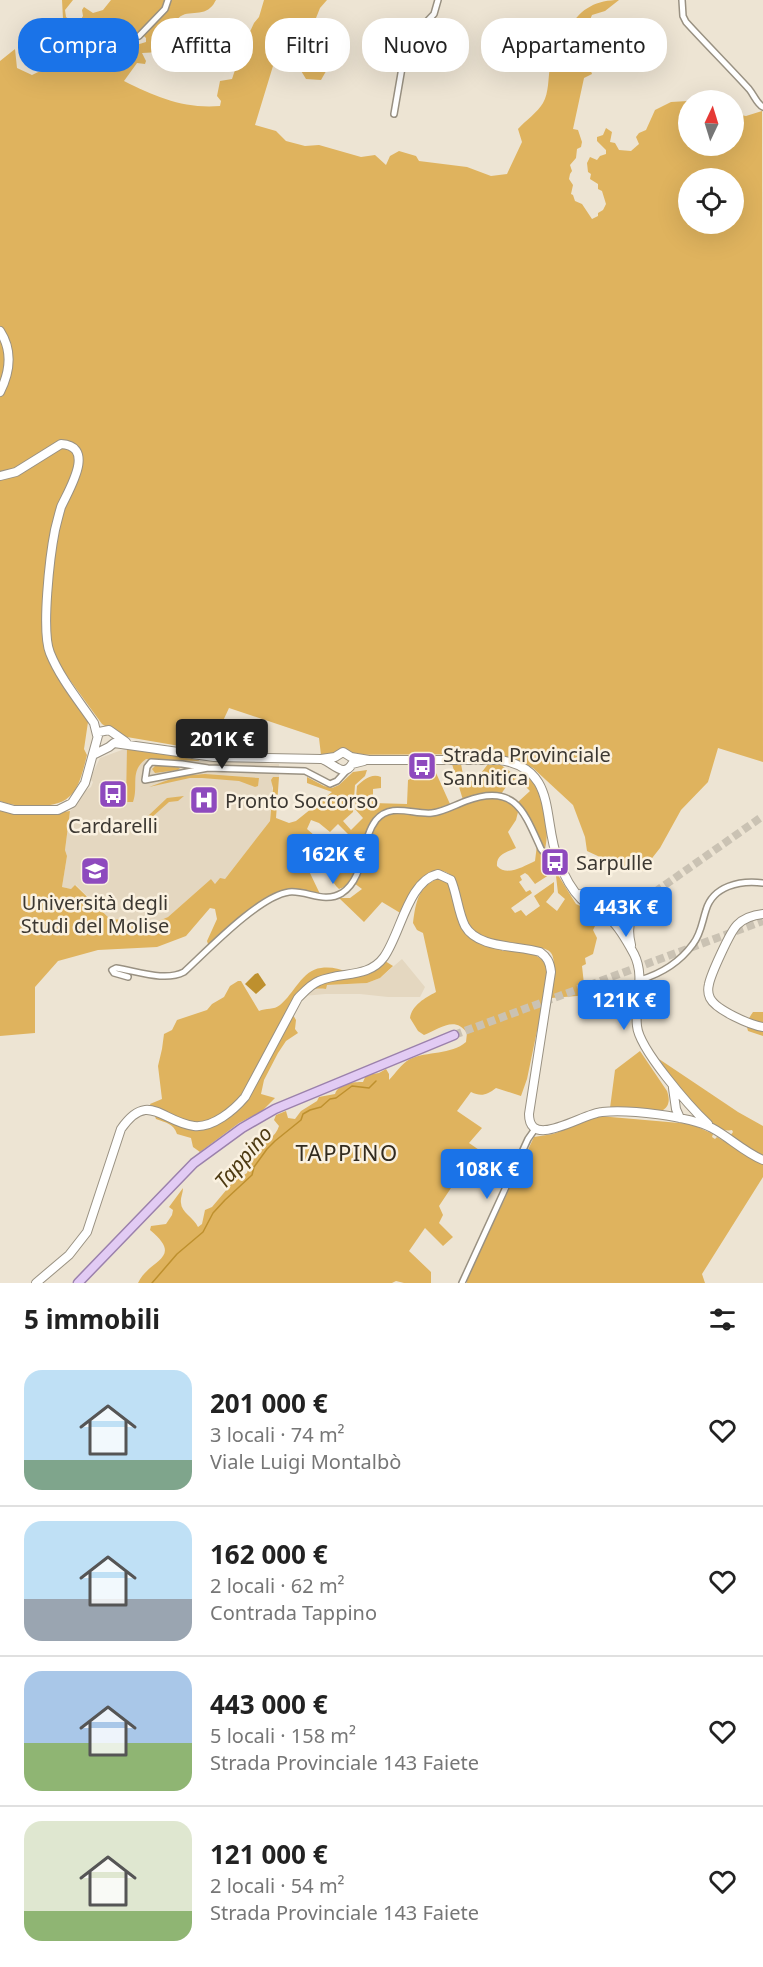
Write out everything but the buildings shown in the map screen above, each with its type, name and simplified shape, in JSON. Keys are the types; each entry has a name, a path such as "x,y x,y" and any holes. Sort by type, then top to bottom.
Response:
{"main road":[{"path":"78,1283 195,1163 242,1128 275,1109 454,1035"}],"street":[{"path":"139,36 165,9 168,0"},
{"path":"394,114 404,56 413,36 434,14 438,0"},
{"path":"682,0 686,22 763,106"},
{"path":"0,331 6,342 9,362 8,373 0,392"},
{"path":"0,476 16,472 61,444 72,446 78,454 78,466 56,529 50,564 46,640 54,662 94,723 98,745 104,748"},
{"path":"94,723 127,743"},
{"path":"96,738 109,731"},
{"path":"109,731 114,743"},
{"path":"0,806 14,810 58,810 72,803 84,783 96,738"},
{"path":"93,755 114,743 127,743 214,757 321,759 335,763 342,771 350,763 369,760 492,760 520,765 533,775 544,792 555,851 579,897 613,923 623,926 655,892 619,906 610,913 613,923 637,962 640,980 636,1024 638,1036 679,1099 714,1129"},
{"path":"338,781 335,763 343,752 350,763"},
{"path":"208,768 145,780 147,767 151,762 208,768 305,771 330,784 338,781 350,763"},
{"path":"128,977 114,973 112,970 116,968 177,976 261,905 279,895 299,893 328,898 344,892 358,870 372,827 381,815 390,811 432,813 481,796 501,796 521,808 546,855 555,851"},
{"path":"36,1283 69,1255 87,1232 121,1129 129,1117 141,1110 153,1109 196,1127 208,1124 237,1107 245,1097 298,998 319,981 362,972 374,967 383,958 417,887 430,876 438,874 451,880 465,926 478,939 540,951 550,963 551,972 529,1115 535,1129 550,1130 587,1115 602,1112 680,1118 699,1122 714,1129 763,1160"},
{"path":"640,980 654,976 669,967 693,944 712,896 737,883 763,883"},
{"path":"575,891 596,903 630,910 628,929 633,953"},
{"path":"763,915 744,919 735,926 708,987 710,999 718,1007 747,1023 763,1028"},
{"path":"658,1116 670,1110 679,1099"},
{"path":"679,1099 680,1118"},
{"path":"462,1283 528,1139 535,1129"}],"shaded area":[{"path":"62,0 73,0 65,10 66,17 63,18"},
{"path":"111,0 216,0 206,11 183,15 179,18 151,18 151,52 142,53 145,64 139,63 139,44 146,42 146,38 139,33 139,18 82,18 84,7 93,13 103,10"},
{"path":"264,0 327,0 320,8 316,18 265,18 265,72 271,72 255,125 276,131 286,141 305,146 319,145 361,157 375,155 386,165 390,156 399,151 416,156 419,161 467,167 491,176 507,174 522,142 518,129 543,103 549,72 591,72 592,74 584,78 573,129 578,130 582,142 581,147 577,149 576,158 570,165 572,171 569,179 573,185 571,194 575,201 582,204 592,219 598,216 606,204 602,191 598,189 598,184 590,179 591,174 588,172 587,163 590,157 597,160 606,154 606,150 597,141 597,137 603,135 606,128 612,132 610,142 615,143 619,150 631,151 639,144 636,137 646,130 655,110 671,102 678,102 678,156 744,156 744,116 762,111 763,762 718,748 708,782 681,810 660,848 642,871 630,871 587,851 585,837 573,805 533,768 514,758 492,754 321,755 319,738 229,708 209,751 121,736 102,724 64,672 58,674 88,722 84,749 87,755 78,785 60,803 37,806 0,801 0,61 15,49 18,72 32,75 38,72 130,72 124,81 170,101 194,106 220,106 221,101 217,96 220,81 232,79 234,72 253,72 253,25 259,17"},
{"path":"619,0 605,11 592,15 590,18 576,18 590,6"},
{"path":"302,72 326,72 321,80 306,79"},
{"path":"127,747 202,761 146,759 136,774 133,802 126,802"},
{"path":"130,747 202,761 279,764 279,777 273,777 270,821 225,879 215,884 211,879 168,917 135,931 133,926 121,919 111,920 76,885 71,889 62,887 70,811 85,791 91,787 93,782 90,779 100,758"},
{"path":"432,764 450,804 463,800 452,764 461,764 465,785 478,777 488,764 501,765 516,776 522,771 530,779 540,793 544,806 547,828 545,849 530,819 518,802 530,791 517,778 508,784 499,797 513,803 518,812 508,832 516,848 500,856 497,866 511,871 535,861 537,845 552,873 535,884 525,873 520,876 522,880 519,882 526,892 530,890 532,893 511,908 515,913 521,910 526,916 540,906 534,896 554,882 554,892 546,902 557,911 565,899 558,893 556,876 558,875 576,904 597,914 598,920 593,930 597,938 593,954 585,958 586,964 582,966 585,993 628,992 551,998 554,966 550,952 505,942 502,951 516,950 530,953 546,965 548,972 542,1018 521,1096 496,1088 484,1094 471,1092 457,1111 482,1128 469,1143 485,1154 451,1188 439,1206 443,1215 439,1223 453,1237 443,1246 425,1228 409,1251 431,1272 431,1283 396,1281 392,1283 138,1283 164,1253 160,1240 150,1230 151,1226 166,1224 173,1210 169,1207 183,1188 181,1201 183,1209 198,1227 202,1224 205,1210 212,1207 233,1182 247,1173 251,1160 249,1150 267,1141 277,1131 279,1126 274,1120 276,1115 286,1111 288,1118 295,1119 301,1111 317,1101 319,1097 335,1094 340,1087 347,1084 363,1082 366,1075 379,1073 386,1069 389,1080 410,1059 453,1049 466,1042 467,1033 457,1025 447,1025 424,1035 418,1031 410,1018 411,1013 423,999 436,992 423,933 417,930 413,923 419,895 427,885 441,877 449,885 456,885 448,873 439,871 432,873 420,881 402,914 382,902 364,922 339,898 350,898 362,889 354,883 339,889 320,865 309,871 320,894 279,893 268,897 209,947 207,941 217,919 215,909 210,908 186,936 157,947 98,950 58,961 35,987 35,1033 0,1036 0,809 17,814 70,811 62,887 71,889 75,885 111,920 121,919 133,926 135,931 168,917 211,879 215,884 220,878 225,879 270,821 273,777 279,777 276,818 289,823 296,821 332,792 307,783 307,777 332,788 339,785 353,772 367,770 365,776 355,785 353,812 343,821 351,830 363,818 355,809 357,786 365,779 381,777 381,788 373,789 373,803 407,804 408,780 413,778 413,765","holes":["311,820 330,832 338,824 350,836 357,859 363,860 361,866 339,869 316,849 315,836 307,829"]},
{"path":"156,765 180,768 155,773 152,769"},
{"path":"205,774 259,778 258,786 239,781 190,778 149,787 179,776"},
{"path":"184,796 178,801 169,802 151,818 148,816 167,798"},
{"path":"402,959 425,987 420,997 360,994 304,996 314,987 326,988 326,985 367,983 380,978"},
{"path":"385,961 393,966 380,978 367,983 327,985 326,989 314,989 301,998 293,1015 296,1020 295,1029 298,1033 286,1041 264,1080 261,1094 275,1098 262,1111 239,1123 200,1152 193,1147 191,1138 177,1134 171,1125 156,1119 150,1104 162,1099 158,1066 164,1034 172,1030 177,1020 207,1010 224,997 230,986 238,981 241,981 259,1011 280,1005 303,978 314,970 331,968 354,974 369,974"},
{"path":"258,973 266,985 256,994 245,984"},
{"path":"753,1012 763,1012 763,1036 748,1031 747,1023"},
{"path":"640,1051 667,1091 669,1100 667,1106 660,1112 610,1108 615,1070"},
{"path":"659,1059 763,1126 763,1156 730,1136 732,1130 722,1129 712,1124 702,1115 681,1091"},
{"path":"599,1116 691,1124 713,1134 712,1137 715,1139 717,1137 763,1164 763,1177 702,1274 705,1283 467,1283 467,1278 534,1137 553,1134"}],"waterway":[{"name":"Tappino","path":"152,1283 177,1254 203,1232 213,1213 252,1175 254,1167 267,1149 301,1120 303,1114 321,1107 352,1086 369,1088 376,1081"}],"tunnel":[{"path":"655,892 763,816"},
{"path":"454,1035 763,921"}],"place":[{"name":"Strada Provinciale Sannitica","path":"422,766"},
{"name":"Cardarelli","path":"113,794"},
{"name":"Pronto Soccorso","path":"204,800"},
{"name":"Sarpulle","path":"555,862"},
{"name":"Università degli Studi del Molise","path":"95,871"}],"district":[{"name":"TAPPINO","path":"347,1152"}]}
